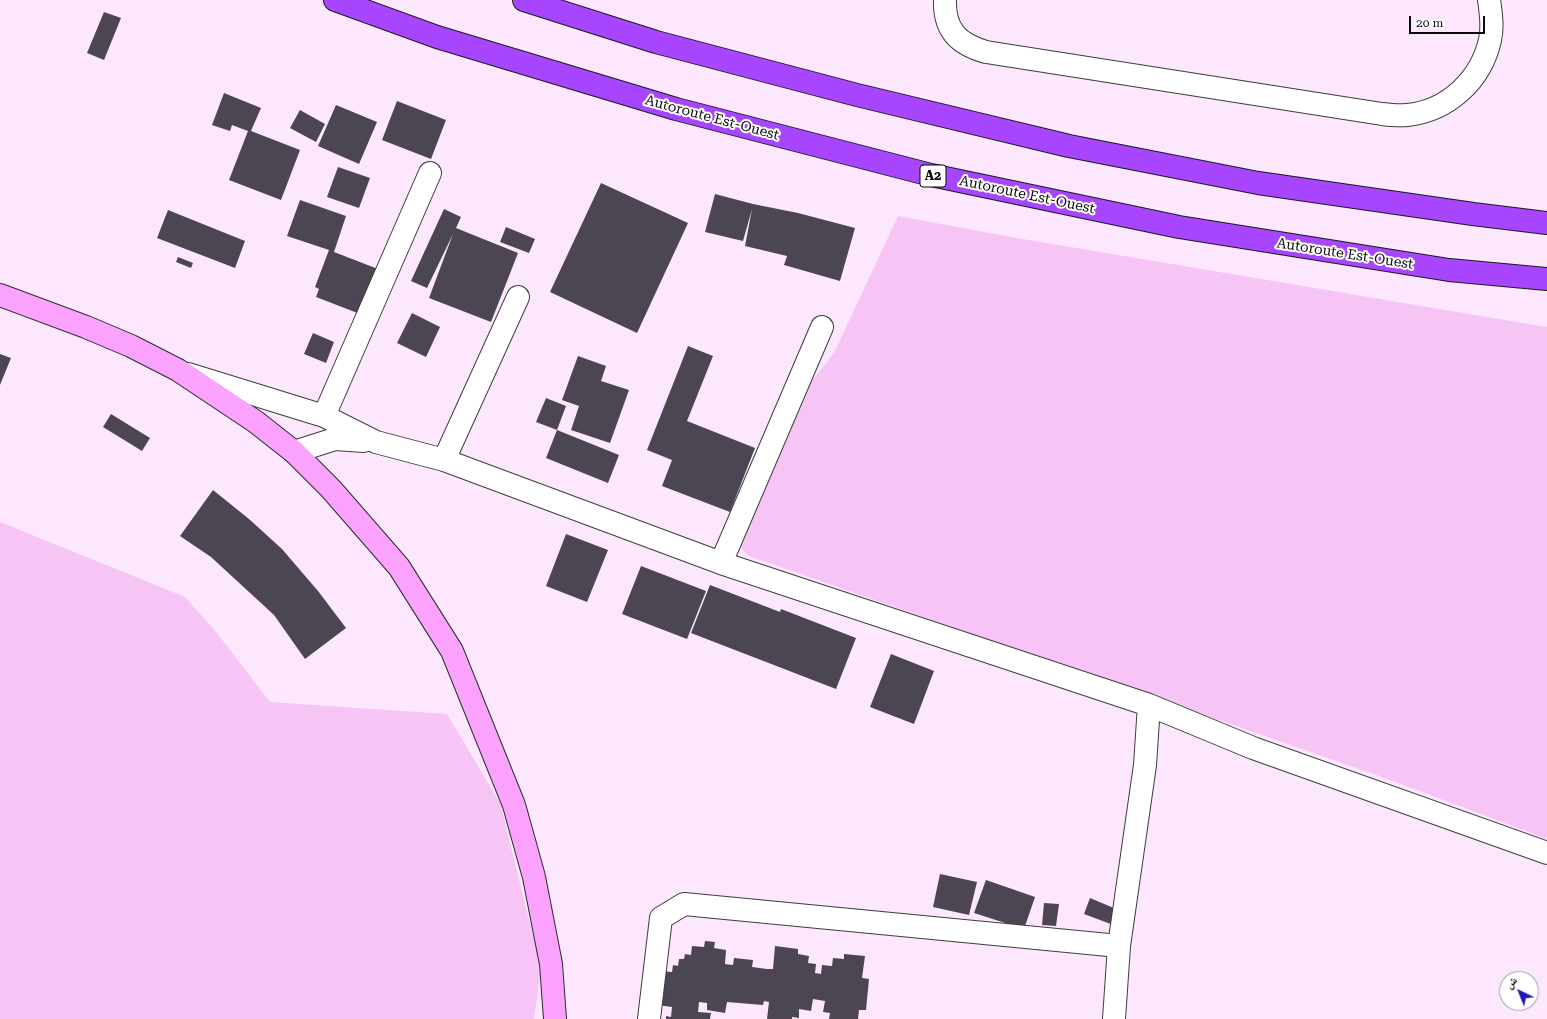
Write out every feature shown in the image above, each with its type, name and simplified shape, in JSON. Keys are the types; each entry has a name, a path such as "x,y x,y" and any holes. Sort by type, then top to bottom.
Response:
{"highway":[{"name":"Autoroute Est-Ouest","path":"335,0 437,37 668,107 931,175 1178,228 1449,270 1547,279"},
{"path":"524,0 656,42 856,95 1069,146 1258,182 1472,214 1547,222"}],"main road":[{"path":"0,294 107,335 178,370 256,422 294,452 331,489 399,567 452,651 514,805 534,877 551,964 555,1019"}],"street":[{"path":"945,0 945,11 949,26 958,39 971,47 986,52 1382,114 1406,116 1430,110 1452,99 1470,83 1483,62 1490,39 1491,15 1489,0"},
{"path":"324,416 430,173"},
{"path":"444,460 518,297"},
{"path":"721,563 822,327"},
{"path":"178,370 324,416 340,433 444,460 721,563 1149,705 1253,748 1547,853"},
{"path":"294,452 340,433"},
{"path":"1114,1019 1119,946 1145,765 1149,705"},
{"path":"649,1019 662,918 684,904 1119,946"}],"shaded area":[{"path":"898,216 1011,237 1547,327 1547,839 1382,777 749,556 740,547 803,392 834,353"},
{"path":"0,522 185,597 217,633 270,702 447,714 500,803 541,968 534,1019 0,1019"}],"building":[{"path":"104,12 121,18 104,60 87,53"},
{"path":"224,93 261,108 251,131 300,150 281,200 229,180 248,131 232,125 230,131 212,125"},
{"path":"397,101 446,120 431,159 382,140"},
{"path":"336,105 377,122 359,164 318,146"},
{"path":"300,110 325,124 316,142 290,128"},
{"path":"338,167 370,178 359,208 327,197"},
{"path":"601,183 688,223 637,333 550,292"},
{"path":"715,194 855,228 840,281 784,265 787,256 745,246 752,209 743,241 705,232"},
{"path":"300,200 346,216 334,252 378,269 360,314 316,297 319,289 315,287 329,250 287,236"},
{"path":"444,209 461,217 456,228 518,253 491,322 429,298 453,234 427,288 411,281"},
{"path":"168,210 245,241 235,268 157,238"},
{"path":"506,227 535,239 529,253 500,242"},
{"path":"178,257 193,263 191,268 176,262"},
{"path":"412,313 440,327 426,357 397,343"},
{"path":"313,333 334,342 326,363 304,354"},
{"path":"688,346 713,356 687,421 755,448 730,512 662,486 672,460 647,450"},
{"path":"0,354 11,358 0,385"},
{"path":"578,356 606,366 601,381 629,390 610,443 571,430 579,406 562,400"},
{"path":"546,398 566,406 557,430 536,422"},
{"path":"111,414 150,438 142,451 103,427"},
{"path":"557,430 619,455 608,483 546,458"},
{"path":"213,490 249,519 282,549 318,591 346,628 305,659 274,615 211,557 180,536"},
{"path":"566,534 608,550 587,602 546,586"},
{"path":"641,566 706,591 687,639 622,614"},
{"path":"710,585 780,612 781,609 856,638 836,689 691,633"},
{"path":"891,654 934,671 914,724 870,707"},
{"path":"940,874 977,882 969,915 933,907"},
{"path":"986,880 1035,897 1024,929 974,913"},
{"path":"1090,898 1121,911 1116,926 1084,914"},
{"path":"1044,903 1059,904 1056,926 1042,925"},
{"path":"705,941 715,942 714,948 726,950 725,964 733,965 734,958 753,960 752,967 767,969 773,969 775,946 798,949 798,954 809,956 808,963 816,964 815,973 821,974 822,965 832,966 833,958 844,959 844,954 865,956 862,978 869,979 866,1010 859,1010 858,1019 829,1019 830,1013 823,1012 825,1001 813,999 811,1011 799,1009 799,1018 792,1017 792,1019 767,1019 769,1002 764,1001 763,1005 727,1002 725,1013 707,1010 707,1003 699,1002 698,1012 711,1013 710,1019 666,1019 666,1016 671,1017 672,1007 657,1005 661,971 672,972 673,965 678,966 679,959 684,959 685,954 691,955 692,946 704,947"}]}
